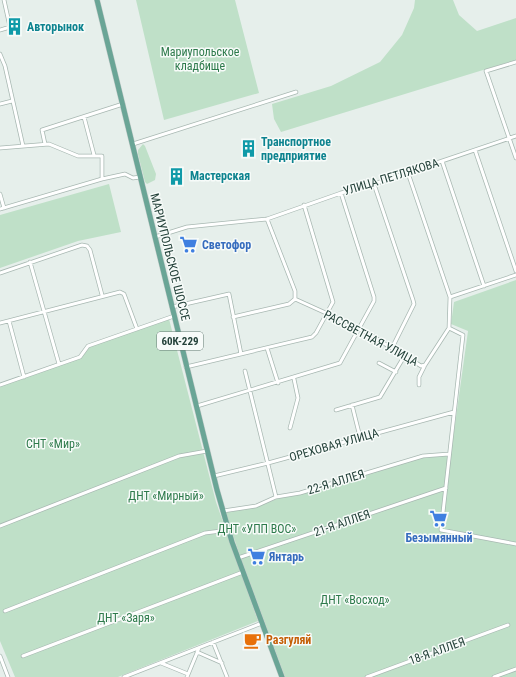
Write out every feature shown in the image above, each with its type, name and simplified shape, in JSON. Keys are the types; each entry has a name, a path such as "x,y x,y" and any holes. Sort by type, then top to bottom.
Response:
{"main road":[{"name":"МАРИУПОЛЬСКОЕ ШОССЕ","path":"97,0 186,367 228,530 282,677"}],"street":[{"path":"0,30 10,27 4,0"},
{"path":"0,54 23,146"},
{"path":"516,62 486,71 516,158"},
{"path":"0,67 4,66"},
{"path":"132,144 296,92"},
{"path":"0,104 12,101"},
{"path":"45,144 42,130 123,104"},
{"path":"84,117 94,155"},
{"name":"УЛИЦА ПЕТЛЯКОВА","path":"155,238 187,227 267,219 304,205 408,173 516,136"},
{"path":"0,148 49,144 78,156 102,156 102,179"},
{"path":"475,150 516,271"},
{"path":"442,161 484,286"},
{"path":"408,173 450,297 448,328 425,364 419,377 419,385"},
{"path":"0,194 2,209 102,179 125,174 133,178 140,177"},
{"path":"374,184 414,300 414,304 392,348"},
{"path":"196,407 294,379 340,364 374,301 341,193"},
{"path":"186,367 312,337 328,313 333,302 304,205"},
{"path":"233,317 289,304 295,299 295,291 267,219"},
{"path":"0,273 80,245 87,246 90,250 102,296"},
{"path":"30,262 46,311 59,364"},
{"path":"450,297 516,275"},
{"path":"0,323 114,292 120,292 124,294 137,329"},
{"path":"172,307 228,294 241,354"},
{"name":"РАССВЕТНАЯ УЛИЦА","path":"295,299 359,328 421,366 425,364"},
{"path":"0,385 80,356 88,346 174,316"},
{"path":"9,320 24,377"},
{"path":"448,328 463,336 441,530 516,544"},
{"path":"267,348 278,383"},
{"path":"336,410 380,398 405,355"},
{"path":"378,363 396,372"},
{"path":"245,371 276,497"},
{"path":"290,428 298,398 294,379"},
{"path":"352,405 360,437"},
{"name":"ОРЕХОВАЯ УЛИЦА","path":"214,476 268,463 454,412"},
{"path":"0,526 179,456 207,451"},
{"name":"22-Я АЛЛЕЯ","path":"223,511 256,506 276,497 300,493 423,456 449,454"},
{"name":"21-Я АЛЛЕЯ","path":"238,558 446,488"},
{"path":"5,611 205,533 228,530"},
{"path":"23,656 243,572"},
{"path":"124,677 262,623"},
{"name":"18-Я АЛЛЕЯ","path":"367,677 508,625"},
{"path":"213,642 227,677"},
{"path":"161,663 188,676 199,648"},
{"path":"197,652 222,663"},
{"path":"0,656 8,677"},
{"path":"494,677 516,668"}],"green space":[{"name":"Мариупольское кладбище","path":"136,0 235,0 259,93 164,120"},
{"path":"415,0 453,0 459,15 477,31 516,18 516,60 281,132 274,119 272,104 331,86 380,62 402,35 414,8"},
{"path":"143,144 156,174 155,180 147,184 145,182 138,154 138,150"},
{"path":"109,184 121,232 78,241 0,268 0,215"},
{"path":"516,280 516,677 285,677 241,559 225,511 264,504 287,495 300,493 423,456 451,453 468,331 451,324 454,302"},
{"path":"169,319 216,502 258,621 118,677 15,677 0,641 0,386 80,357 88,346"}],"place":[{"name":"Авторынок","path":"14,27"},
{"name":"Транспортное предприятие","path":"248,149"},
{"name":"Мастерская","path":"177,176"},
{"name":"Светофор","path":"189,245"},
{"name":"Безымянный","path":"439,519"},
{"name":"Янтарь","path":"256,557"},
{"name":"Разгуляй","path":"253,640"}],"park label":[{"name":"СНТ «Мир»","path":"53,444"},
{"name":"ДНТ «Мирный»","path":"166,496"},
{"name":"ДНТ «УПП ВОС»","path":"257,529"},
{"name":"ДНТ «Восход»","path":"355,600"},
{"name":"ДНТ «Заря»","path":"126,618"}]}
